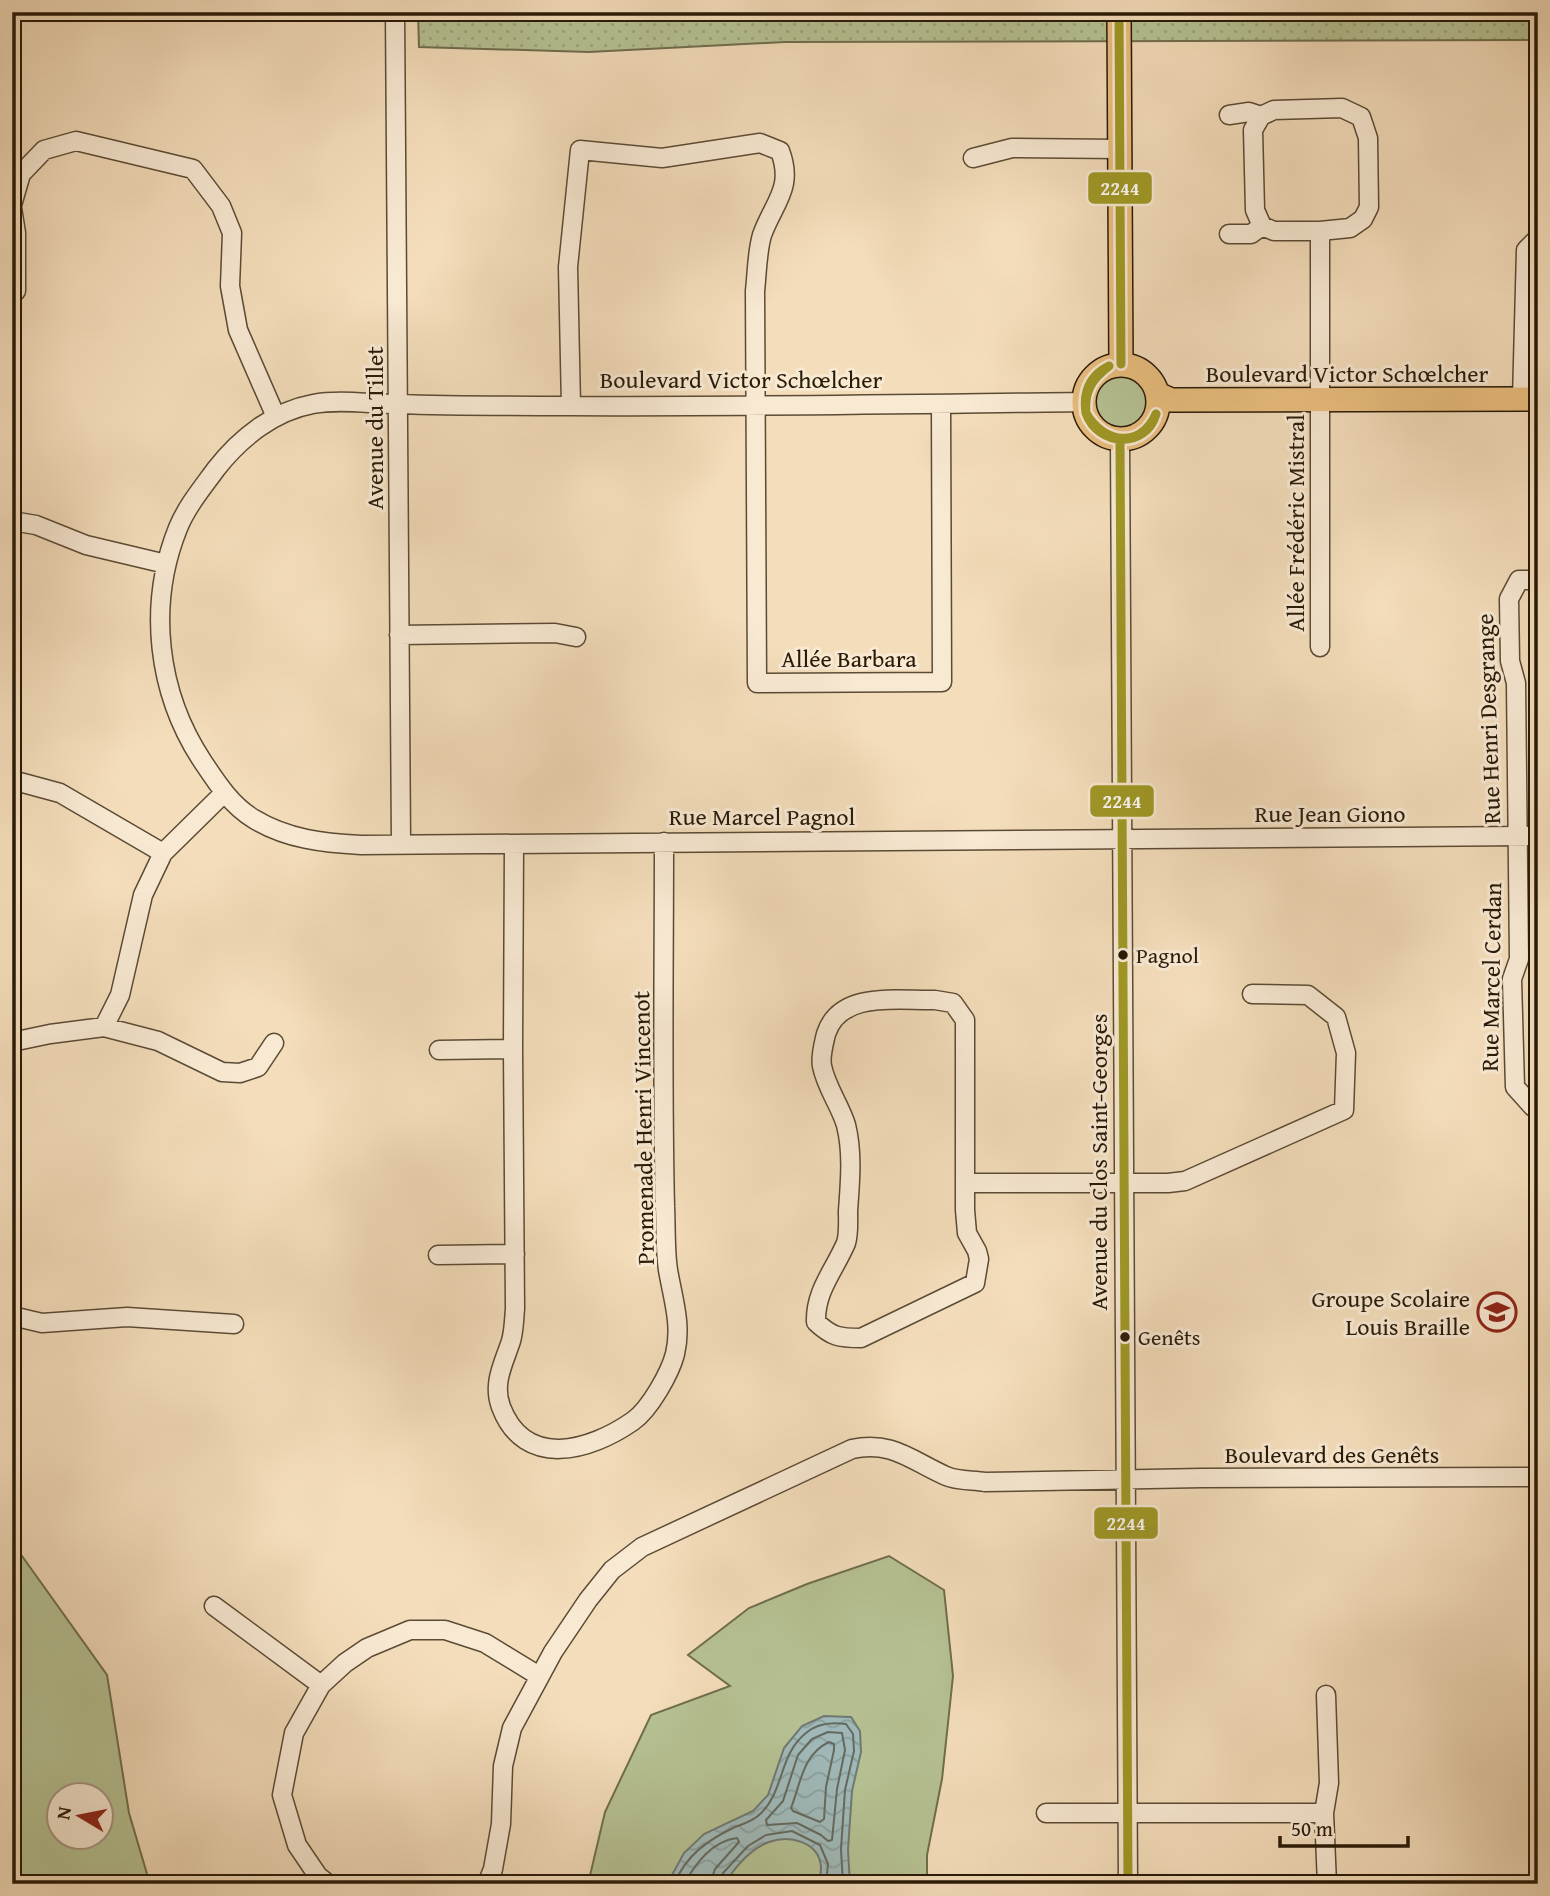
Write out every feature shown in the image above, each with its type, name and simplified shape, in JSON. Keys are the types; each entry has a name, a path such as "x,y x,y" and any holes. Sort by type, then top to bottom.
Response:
{"main road":[{"path":"1119,12 1121,364"},
{"path":"1121,364 1140,369 1149,376 1158,394 1159,405 1150,426 1142,433 1120,440 1109,438 1091,424 1084,402 1091,380 1109,366 1121,364"},
{"name":"Boulevard Victor Schœlcher","path":"1158,394 1171,400 1530,399"}],"street":[{"name":"Avenue du Tillet","path":"395,12 401,843"},
{"path":"1342,108 1361,117 1368,138 1368,208 1363,219 1350,228 1320,231 1274,231 1262,226 1255,210 1253,130 1261,116 1275,110 1342,108"},
{"path":"1229,114 1249,112 1261,116"},
{"path":"16,291 16,233 12,207 21,174 44,150 76,141 193,169 221,206 232,233 230,286 238,330 276,417"},
{"path":"571,406 568,267 580,150 662,158 760,143 780,151 786,167 782,194 762,237 755,291 756,405"},
{"path":"973,158 1012,148 1120,149"},
{"path":"1229,234 1251,234 1262,226"},
{"name":"Allée Frédéric Mistral","path":"1320,231 1320,646"},
{"path":"1530,399 1526,250 1538,238"},
{"name":"Boulevard Victor Schœlcher","path":"166,564 179,525 197,495 228,454 250,434 276,417 313,404 571,406 1084,402"},
{"name":"Allée Barbara","path":"756,405 757,683 814,683 942,682 941,404"},
{"name":"Avenue du Clos Saint-Georges","path":"1120,440 1129,1884"},
{"path":"12,522 36,525 86,545 166,564"},
{"name":"Rue Marcel Pagnol","path":"166,564 160,619 164,666 173,706 197,752 224,793 251,817 280,833 320,843 361,845 1123,839"},
{"name":"Rue Henri Desgrange","path":"1517,836 1516,683 1510,660 1509,599 1520,580 1538,580"},
{"path":"400,635 555,633 576,637"},
{"path":"12,780 60,793 163,853"},
{"path":"104,1027 120,995 143,895 163,853 224,793"},
{"name":"Rue Marcel Cerdan","path":"1517,836 1519,959 1511,979 1515,1087 1532,1107 1538,1107"},
{"name":"Rue Jean Giono","path":"1123,839 1538,836"},
{"name":"Promenade Henri Vincenot","path":"514,844 515,1309 512,1339 500,1366 497,1385 500,1406 515,1433 536,1446 558,1450 587,1444 635,1420 666,1377 675,1354 679,1324 668,1268 665,1206 664,842"},
{"path":"966,1183 1185,1181 1344,1110 1346,1053 1336,1017 1308,995 1252,994"},
{"path":"935,1000 953,1003 965,1020 966,1183 967,1233 979,1259 975,1283 861,1338 843,1338 829,1334 816,1322 820,1292 847,1240 850,1146 846,1125 821,1062 830,1023 842,1010 862,1001 935,1000"},
{"path":"12,1042 104,1027 158,1041 222,1072 240,1073 258,1067 274,1043"},
{"path":"439,1050 513,1049"},
{"path":"438,1255 515,1254"},
{"path":"12,1316 42,1323 127,1317 233,1324"},
{"name":"Boulevard des Genêts","path":"487,1884 494,1869 501,1824 503,1766 512,1728 553,1652 612,1570 642,1547 852,1449 870,1445 885,1447 949,1478 985,1482 1538,1477"},
{"path":"214,1606 321,1685"},
{"path":"328,1884 318,1876 297,1845 282,1795 294,1733 321,1685 345,1662 367,1648 410,1630 445,1630 485,1643 539,1676"},
{"path":"1326,1695 1329,1783 1324,1813 1327,1884"},
{"path":"1046,1813 1324,1813"}],"green space":[{"path":"418,12 1538,12 1538,40 784,42 589,52 419,47"},
{"path":"1115,373 1127,373 1137,377 1145,385 1149,401 1145,417 1137,425 1127,429 1115,429 1105,425 1097,417 1093,407 1093,395 1097,385 1105,377"},
{"path":"12,1542 107,1675 129,1813 150,1884 12,1884"},
{"path":"889,1556 944,1590 953,1676 942,1779 927,1855 927,1884 588,1884 605,1812 651,1715 730,1686 688,1655 749,1608 807,1584"}],"water":[{"path":"824,1716 851,1717 860,1731 861,1752 852,1791 848,1850 850,1884 819,1884 821,1867 815,1851 802,1842 785,1839 769,1842 756,1849 738,1865 725,1884 667,1884 684,1853 704,1834 753,1811 768,1795 784,1748 802,1726"}],"transit line":[{"name":"2244","path":"1119,12 1121,364"},
{"name":"2244","path":"1086,413 1089,385 1109,366"},
{"name":"2244","path":"1086,413 1086,398 1090,386 1109,366"},
{"name":"2244","path":"1086,413 1102,431 1121,438 1141,433 1156,414"},
{"name":"2244","path":"1086,413 1092,424 1101,432 1122,439 1143,433 1156,414"},
{"name":"2244","path":"1120,440 1128,1884"}],"place":[{"name":"Pagnol","path":"1123,955"},
{"name":"Groupe Scolaire Louis Braille","path":"1497,1312"},
{"name":"Genêts","path":"1125,1337"}]}
